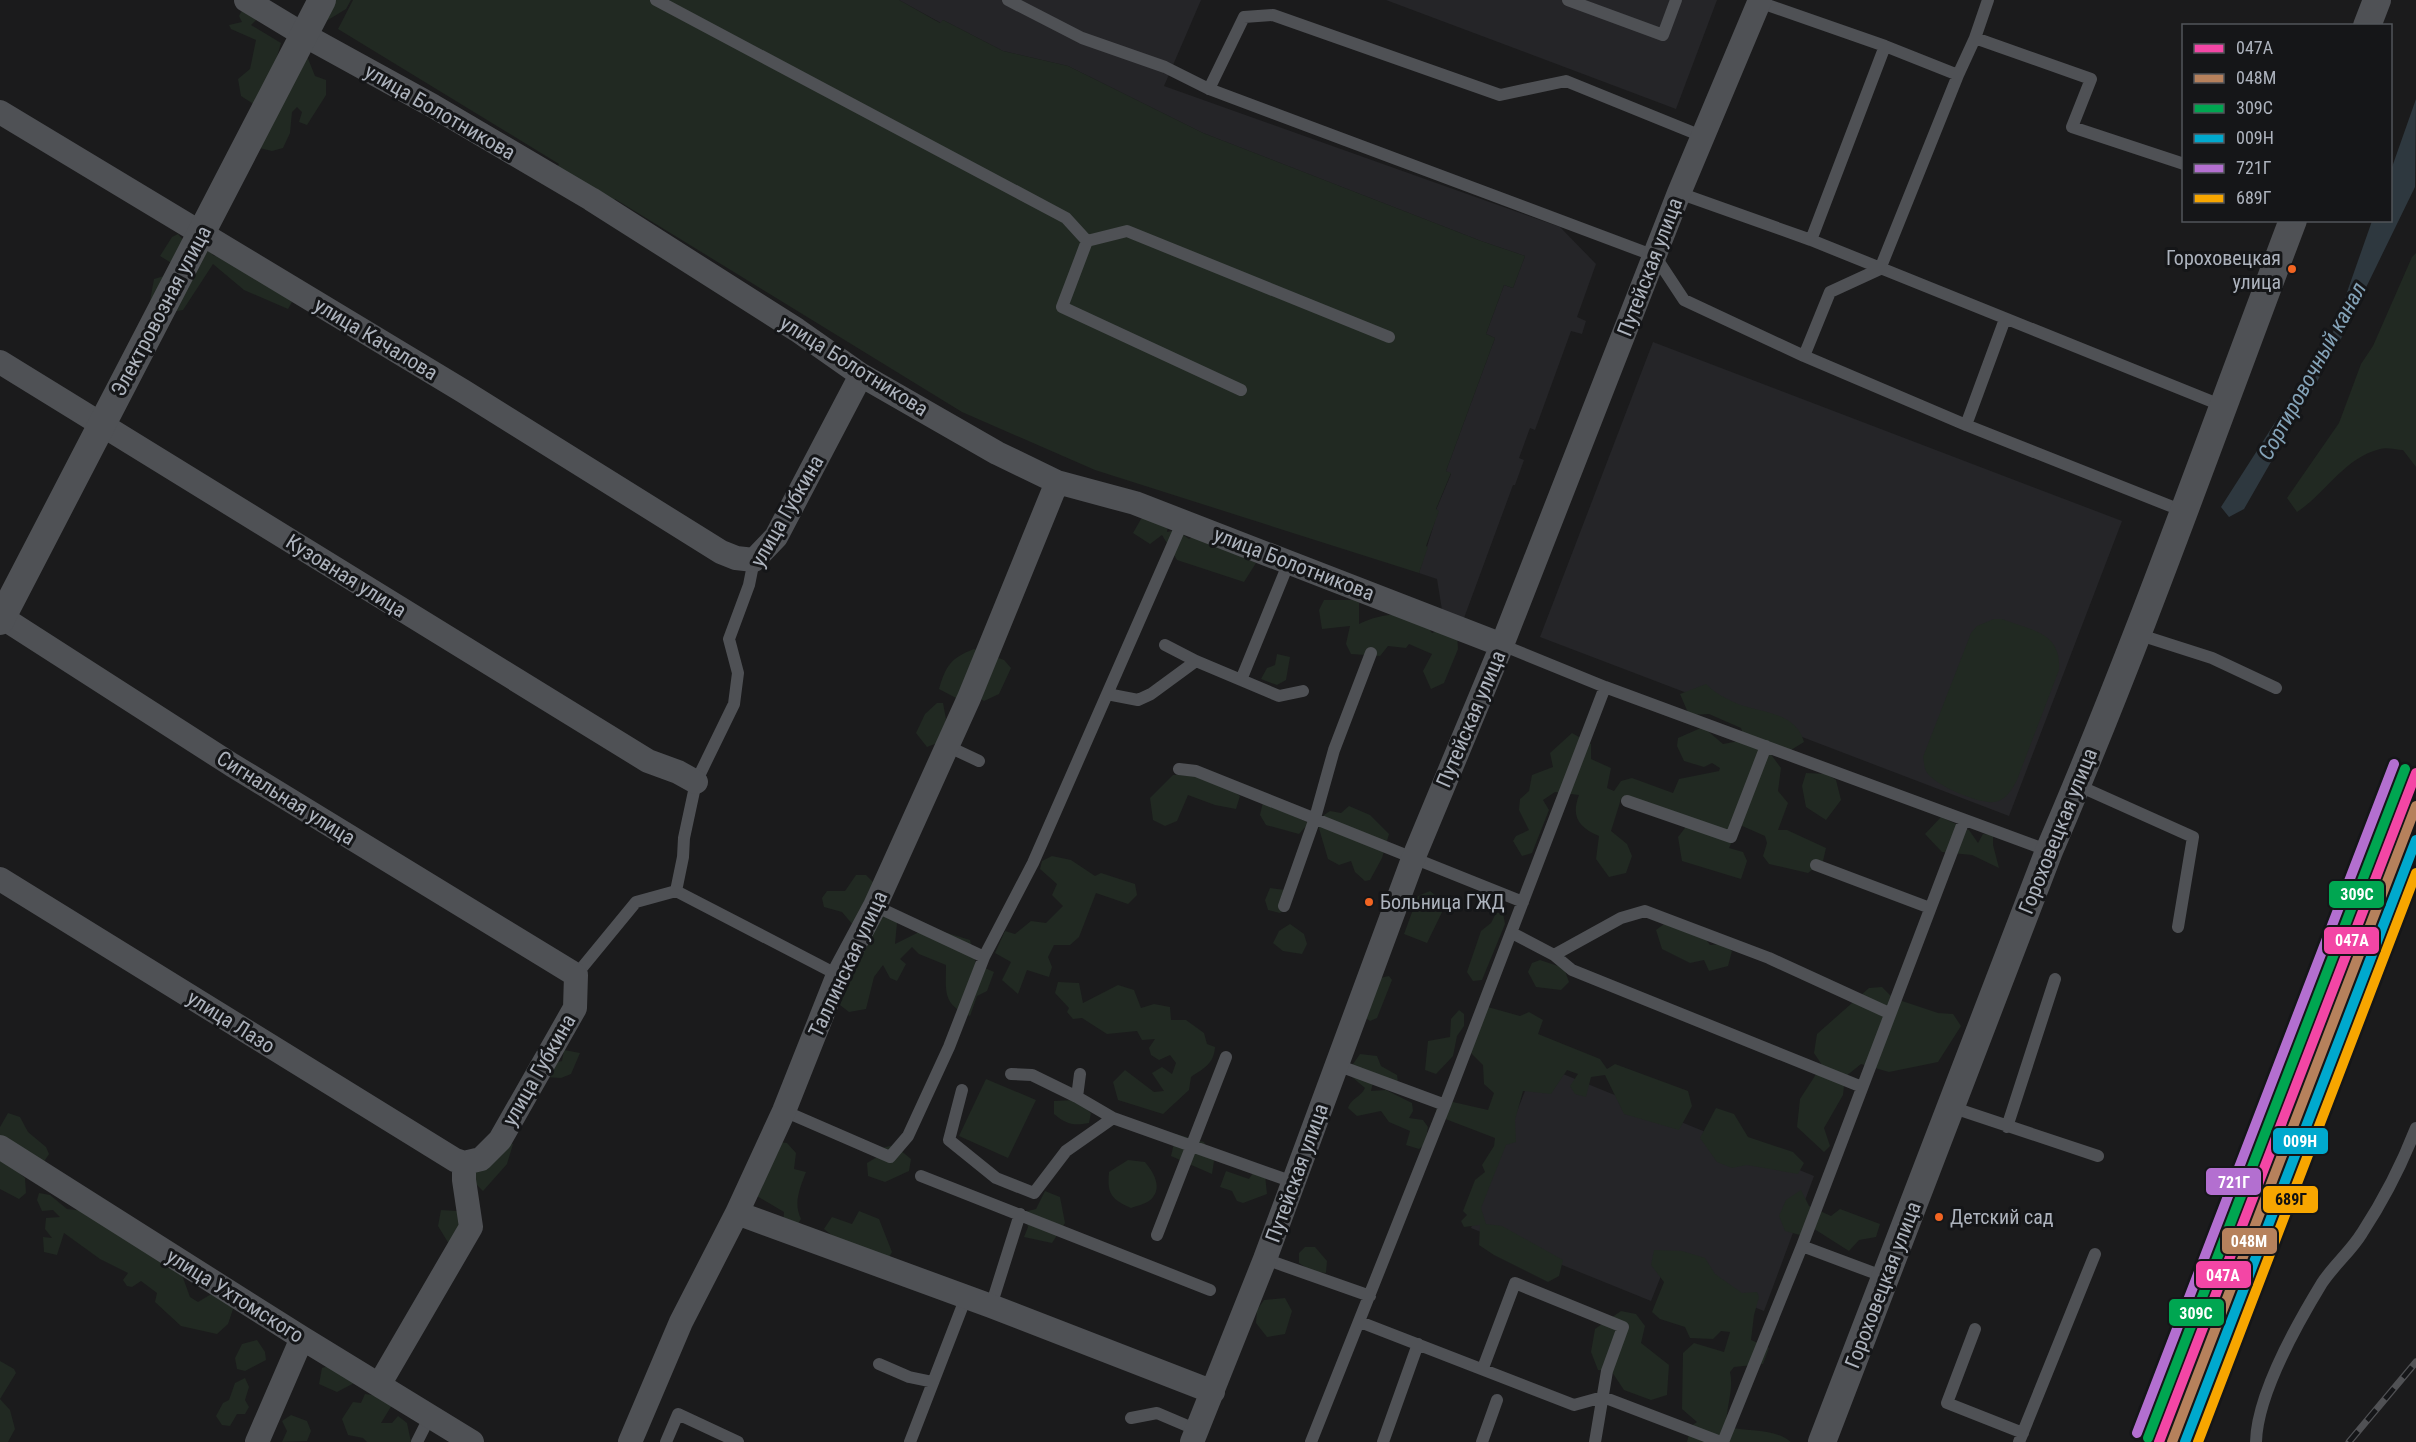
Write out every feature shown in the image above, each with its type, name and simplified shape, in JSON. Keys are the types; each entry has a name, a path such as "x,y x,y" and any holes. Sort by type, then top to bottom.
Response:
{"street":[{"name":"улица Болотникова","path":"246,0 304,35 433,106 591,200 797,330 861,375 997,453 1057,482 1135,503 1502,645"},
{"name":"Электровозная улица","path":"1,618 322,0"},
{"path":"2368,24 2377,0"},
{"name":"Путейская улица","path":"1195,1436 1265,1259 1413,859 1502,645 1679,193 1760,1"},
{"name":"улица Качалова","path":"0,112 463,391 721,552 736,558 754,560"},
{"name":"Гороховецкая улица","path":"1823,1442 2049,850 2136,634 2292,222"},
{"name":"Кузовная улица","path":"0,362 648,761 678,772 696,782"},
{"name":"улица Губкина","path":"754,560 776,537 861,375"},
{"name":"Таллинская улица","path":"630,1442 681,1322 737,1213 784,1111 837,975 874,906 969,698 1057,482"},
{"name":"Сигнальная улица","path":"1,618 232,765 576,975"},
{"name":"улица Лазо","path":"0,879 455,1160 464,1163"},
{"name":"улица Губкина","path":"464,1163 481,1159 500,1140 575,1008 576,975"},
{"name":"улица Ухтомского","path":"0,1147 302,1338 472,1442"},
{"path":"379,1385 471,1227 464,1180 464,1163"},
{"path":"737,1213 991,1306 1213,1392"},
{"path":"257,1442 302,1338"}],"lane":[{"path":"656,0 1066,218 1088,241"},
{"path":"1008,0 1082,38 1165,68 1209,89 1655,256 1684,300 1804,356 1966,425 2183,511"},
{"path":"1568,0 1663,35 1676,0"},
{"path":"1804,356 1830,292 1880,269 1975,38 1988,0"},
{"path":"1760,1 1958,75"},
{"path":"1209,89 1244,16 1273,15 1500,95 1566,81 1704,137"},
{"path":"1975,38 2091,79 2072,127 2182,163"},
{"path":"1811,240 1885,46"},
{"path":"1679,193 1811,240 2223,406"},
{"path":"1088,241 1127,231 1389,337"},
{"path":"1088,241 1062,307 1242,390"},
{"path":"1966,425 2005,319"},
{"path":"784,1111 890,1157 908,1136 949,1047 984,957 1033,863 1183,521"},
{"name":"улица Губкина","path":"676,891 696,782 734,704 738,673 729,639 749,585 754,560"},
{"path":"1241,680 1289,562"},
{"path":"2136,634 2212,658 2276,688"},
{"path":"1165,645 1196,661 1279,696 1302,691"},
{"path":"1502,645 1605,687 2049,850"},
{"path":"1284,906 1316,818 1334,750 1371,654"},
{"path":"1107,694 1137,699 1144,697 1196,661"},
{"path":"1311,1442 1512,933 1605,687"},
{"path":"947,746 979,761"},
{"path":"1628,801 1731,837 1766,746"},
{"path":"1179,769 1196,771 1523,902"},
{"path":"2077,785 2193,837 2178,927"},
{"path":"1360,1322 1574,1405 1603,1397 1722,1442 1802,1246 1964,820"},
{"path":"1816,865 1930,908"},
{"path":"576,975 636,902 676,891 837,975"},
{"path":"874,906 984,957"},
{"path":"1554,955 1621,918 1645,911 1769,958 1889,1013"},
{"path":"1512,933 1554,955 1572,970 1862,1087"},
{"path":"2007,1127 2055,979"},
{"path":"1157,1235 1226,1057"},
{"path":"1337,1065 1445,1105"},
{"path":"1011,1074 1032,1075 1113,1118 1192,1144 1293,1182"},
{"path":"1077,1097 1080,1074"},
{"path":"962,1090 949,1140 996,1178 1034,1193 1066,1151 1113,1118"},
{"path":"1950,1107 2098,1156"},
{"path":"2256,1442 2256,1426 2276,1368 2323,1282 2361,1235 2380,1203 2416,1128"},
{"path":"921,1176 1210,1290"},
{"path":"991,1306 1020,1214"},
{"path":"1802,1246 1886,1278"},
{"path":"1975,1329 1947,1403 2021,1437 2095,1254"},
{"path":"1265,1259 1370,1296"},
{"path":"1483,1368 1515,1284 1623,1327 1606,1371 1595,1442"},
{"path":"910,1442 966,1297"},
{"path":"1383,1442 1418,1344"},
{"path":"879,1364 909,1377 933,1382"},
{"path":"1482,1442 1497,1400"},
{"path":"1131,1418 1157,1413 1195,1436"},
{"path":"666,1442 678,1414 738,1442"},
{"path":"417,1442 430,1416"}],"shaded area":[{"path":"314,0 351,0 346,9 323,23"},
{"path":"353,0 899,0 940,23 943,20 1003,51 1068,66 1203,133 1525,256 1513,288 1504,285 1486,334 1495,338 1446,471 1451,473 1436,509 1439,511 1419,573 1095,470 962,412 615,199 612,206 554,173 559,164 338,29"},
{"path":"899,0 1201,0 1164,86 1560,227 1596,264 1577,317 1586,321 1582,334 1571,331 1535,430 1530,428 1519,458 1524,460 1464,618 1442,610 1437,579 1419,573 1438,511 1436,510 1451,474 1446,471 1495,338 1486,334 1504,285 1513,288 1525,256 1203,133 1068,66 1003,51 943,20 941,23"},
{"path":"1386,0 1717,0 1676,109"},
{"path":"245,5 259,17 251,25 281,43 273,70 305,51 315,76 326,80 326,95 307,125 299,122 302,112 297,107 292,112 290,133 283,148 272,151 255,147 263,125 252,103 241,96 238,79 250,69 256,40 231,29 229,25 242,22 239,16"},
{"path":"178,234 184,241 204,244 214,256 232,248 292,302 288,309 244,290 213,264 183,310 164,313 150,301 154,279 174,273 173,264 160,256 172,237"},
{"path":"2416,253 2416,467 2403,450 2383,448 2367,454 2346,468 2297,512 2287,498 2339,423 2361,364 2373,346 2412,257"},
{"path":"1653,342 2122,521 2009,816 1540,637"},
{"path":"1150,513 1168,525 1167,532 1176,530 1189,539 1197,534 1256,563 1244,582 1177,560 1162,535 1150,544 1133,533 1141,519"},
{"path":"1324,600 1357,600 1359,624 1389,615 1409,616 1418,619 1432,633 1446,628 1457,634 1458,649 1444,683 1431,689 1423,671 1432,654 1409,644 1406,648 1388,646 1380,656 1351,654 1346,644 1350,626 1322,629 1319,610"},
{"path":"1994,619 2002,619 2033,630 2050,640 2059,657 2059,670 2017,780 2005,797 1998,801 1987,802 1968,797 1937,782 1926,771 1923,757 1971,633 1977,626"},
{"path":"974,649 1004,660 1011,668 999,694 984,701 977,697 956,698 939,689 950,663"},
{"path":"1277,654 1290,657 1286,680 1277,685 1261,679 1267,668 1275,665"},
{"path":"1706,684 1734,702 1786,719 1800,732 1804,742 1791,750 1764,745 1781,768 1778,791 1788,803 1778,830 1787,830 1826,848 1823,861 1808,873 1769,864 1763,856 1767,843 1765,836 1740,825 1729,848 1743,852 1747,861 1741,879 1682,861 1678,837 1685,828 1684,818 1621,799 1611,831 1627,844 1632,856 1626,873 1609,877 1596,859 1599,836 1581,825 1576,815 1579,795 1555,792 1543,800 1549,810 1532,853 1522,856 1513,841 1516,836 1529,830 1519,810 1520,799 1529,791 1532,775 1553,767 1550,753 1572,733 1591,744 1591,759 1611,768 1607,788 1614,791 1621,781 1632,778 1673,793 1679,779 1719,771 1720,768 1712,763 1704,767 1684,761 1677,746 1678,738 1703,727 1723,744 1745,740 1741,728 1709,714 1689,715 1680,694"},
{"path":"937,703 943,703 946,719 940,742 927,747 916,733 925,714"},
{"path":"1806,773 1827,774 1836,780 1841,800 1826,820 1806,807 1802,786"},
{"path":"1173,775 1201,777 1224,786 1240,796 1236,809 1215,805 1188,795 1177,821 1165,826 1153,820 1150,798"},
{"path":"1263,802 1309,823 1299,834 1266,825 1260,815"},
{"path":"1349,806 1370,815 1389,834 1382,858 1370,880 1365,881 1355,872 1351,861 1339,865 1328,859 1318,825 1324,815 1330,811 1341,813"},
{"path":"1941,817 1969,830 1978,843 1983,834 1993,835 1999,868 1972,855 1942,852 1925,834"},
{"path":"1052,856 1071,860 1095,876 1101,873 1135,884 1137,895 1128,904 1096,893 1079,937 1070,945 1054,945 1048,957 1052,967 1049,977 1027,970 1018,994 1002,980 1011,962 995,953 1005,931 1015,934 1031,921 1046,923 1063,906 1052,895 1057,884 1040,869 1042,861"},
{"path":"856,875 866,875 876,885 882,903 894,913 897,923 895,944 921,931 931,939 937,930 970,940 976,964 994,972 987,991 977,996 970,1016 954,1007 950,1002 946,990 946,965 919,954 912,947 900,959 906,964 897,981 890,978 883,965 874,977 866,1009 849,1012 840,1005 853,925 842,912 824,907 822,898 827,891 845,891"},
{"path":"1270,888 1292,891 1289,908 1280,913 1268,910 1265,900"},
{"path":"1430,891 1446,904 1427,943 1404,934 1418,896"},
{"path":"1496,913 1503,913 1505,924 1482,980 1473,981 1467,972 1481,931 1491,923"},
{"path":"1290,924 1304,934 1307,944 1302,954 1283,951 1273,943 1279,931"},
{"path":"1664,924 1705,938 1710,945 1723,944 1732,951 1728,966 1709,971 1704,960 1690,963 1662,949 1656,930"},
{"path":"1540,960 1564,968 1569,982 1561,990 1536,987 1528,972 1532,963"},
{"path":"1389,976 1392,980 1377,1018 1370,1021 1362,1015 1375,979"},
{"path":"1058,982 1079,983 1083,1003 1118,985 1134,990 1141,1008 1154,1004 1170,1007 1171,1020 1186,1020 1204,1033 1207,1044 1215,1047 1213,1058 1208,1065 1191,1077 1189,1090 1163,1114 1118,1100 1113,1082 1125,1070 1154,1092 1164,1091 1152,1073 1162,1067 1172,1074 1176,1063 1170,1055 1159,1060 1151,1055 1149,1048 1155,1039 1142,1040 1137,1031 1107,1034 1082,1018 1073,1019 1067,1012 1069,1008 1055,993"},
{"path":"1882,987 1893,998 1938,1013 1953,1014 1961,1026 1938,1062 1889,1072 1861,1064 1845,1077 1843,1095 1824,1128 1830,1146 1824,1152 1797,1127 1800,1099 1822,1065 1814,1053 1817,1034 1869,988"},
{"path":"1477,1004 1520,1016 1529,1012 1543,1020 1538,1034 1600,1059 1607,1069 1615,1064 1688,1091 1692,1106 1679,1130 1624,1114 1605,1075 1591,1077 1586,1097 1575,1094 1570,1086 1578,1074 1567,1070 1551,1094 1523,1091 1515,1120 1516,1142 1506,1145 1481,1208 1486,1224 1502,1226 1563,1260 1559,1276 1548,1282 1479,1245 1480,1225 1464,1227 1461,1221 1467,1215 1463,1211 1475,1180 1485,1172 1482,1165 1494,1146 1495,1138 1435,1115 1437,1107 1444,1100 1488,1110 1494,1093 1484,1084 1483,1065 1471,1053"},
{"path":"1459,1010 1464,1014 1464,1026 1457,1036 1453,1056 1436,1074 1425,1070 1428,1041 1450,1037 1451,1019"},
{"path":"564,1050 580,1053 571,1074 561,1078 545,1077 554,1063 562,1061"},
{"path":"1360,1054 1377,1056 1381,1066 1397,1075 1398,1082 1373,1082 1371,1091 1386,1090 1412,1103 1413,1111 1409,1118 1423,1120 1428,1127 1425,1144 1419,1149 1406,1145 1410,1131 1389,1122 1381,1111 1357,1116 1348,1108 1365,1088 1352,1077 1353,1064"},
{"path":"1536,1063 1814,1176 1764,1311 1663,1271 1651,1301 1471,1228"},
{"path":"986,1079 1036,1100 1008,1158 959,1136"},
{"path":"1075,1100 1091,1113 1089,1123 1070,1123 1054,1114 1054,1101"},
{"path":"1716,1108 1734,1114 1748,1137 1793,1152 1804,1163 1798,1174 1747,1165 1732,1168 1717,1162 1700,1138"},
{"path":"8,1113 20,1117 28,1132 46,1147 49,1154 43,1163 11,1166 25,1178 26,1193 19,1199 0,1189 0,1127"},
{"path":"1176,1134 1204,1142 1214,1161 1212,1174 1171,1156"},
{"path":"504,1139 513,1144 507,1164 483,1191 472,1180 478,1165"},
{"path":"779,1142 787,1143 796,1153 794,1169 806,1172 797,1201 801,1219 794,1230 783,1226 784,1212 757,1196"},
{"path":"894,1145 911,1159 909,1171 885,1182 868,1176 867,1163 877,1157 882,1148"},
{"path":"1128,1160 1145,1162 1152,1171 1157,1186 1154,1196 1149,1201 1131,1208 1119,1202 1112,1195 1109,1186 1109,1172"},
{"path":"1255,1170 1265,1175 1267,1194 1243,1203 1237,1201 1232,1191 1220,1187 1226,1171 1249,1179"},
{"path":"1801,1190 1809,1206 1831,1216 1840,1209 1880,1224 1876,1237 1859,1240 1849,1251 1808,1225 1800,1235 1785,1231 1779,1216 1786,1200"},
{"path":"1045,1191 1060,1197 1065,1223 1052,1243 1024,1237 1028,1227 1024,1212 1036,1209"},
{"path":"39,1193 50,1195 67,1209 93,1212 182,1275 190,1297 198,1302 218,1290 234,1306 228,1324 217,1334 181,1326 155,1302 157,1293 141,1281 132,1287 127,1286 123,1280 128,1273 100,1259 64,1233 57,1255 44,1252 43,1237 52,1238 45,1229 46,1218 60,1217 53,1210 42,1211 37,1200"},
{"path":"441,1210 472,1212 449,1244 438,1226"},
{"path":"859,1211 879,1219 892,1252 882,1270 871,1266 824,1229 832,1217 852,1224"},
{"path":"1305,1247 1315,1247 1327,1261 1326,1273 1311,1271 1299,1263 1299,1253"},
{"path":"1654,1250 1682,1251 1705,1258 1715,1274 1742,1293 1757,1292 1759,1297 1751,1340 1769,1348 1763,1364 1734,1367 1730,1372 1731,1385 1726,1426 1768,1432 1791,1442 1687,1442 1691,1426 1697,1422 1682,1409 1683,1353 1694,1343 1724,1352 1730,1332 1721,1331 1713,1339 1690,1338 1685,1327 1660,1319 1652,1312 1664,1282 1651,1265"},
{"path":"1285,1298 1292,1311 1285,1334 1267,1337 1256,1323 1257,1310 1264,1300"},
{"path":"1621,1311 1636,1314 1645,1326 1641,1343 1669,1365 1667,1395 1651,1400 1624,1390 1612,1372 1598,1370 1591,1352 1595,1329"},
{"path":"257,1340 265,1352 266,1360 245,1371 237,1369 235,1358 242,1344"},
{"path":"0,1361 14,1369 16,1373 0,1399"},
{"path":"341,1362 358,1381 337,1392 319,1384 322,1368"},
{"path":"245,1378 249,1387 245,1400 249,1407 245,1414 237,1414 230,1426 222,1425 216,1416 223,1403 229,1400 235,1383"},
{"path":"365,1394 385,1397 392,1405 381,1423 392,1423 398,1416 407,1423 411,1442 367,1442 363,1438 348,1435 342,1419 353,1402 361,1403"},
{"path":"0,1399 10,1410 15,1429 8,1442 0,1442"},
{"path":"291,1415 307,1421 311,1431 307,1441 282,1442 287,1431 282,1421"}],"water":[{"name":"Сортировочный канал","path":"2416,99 2415,187 2338,345 2244,509 2229,517 2221,507 2333,332 2372,222 2392,222 2392,167"}],"railway":[{"path":"2349,1442 2416,1362"}],"transit line":[{"name":"721Г","path":"2137,1433 2394,764"},
{"name":"309С","path":"2148,1438 2405,769"},
{"name":"047А","path":"2159,1442 2416,773"},
{"name":"048М","path":"2172,1442 2416,806"},
{"name":"009Н","path":"2185,1442 2416,840"},
{"name":"689Г","path":"2198,1442 2416,873"}],"place":[{"name":"Гороховецкая улица","path":"2292,269"},
{"name":"Больница ГЖД","path":"1369,902"},
{"name":"Детский сад","path":"1939,1217"}]}
